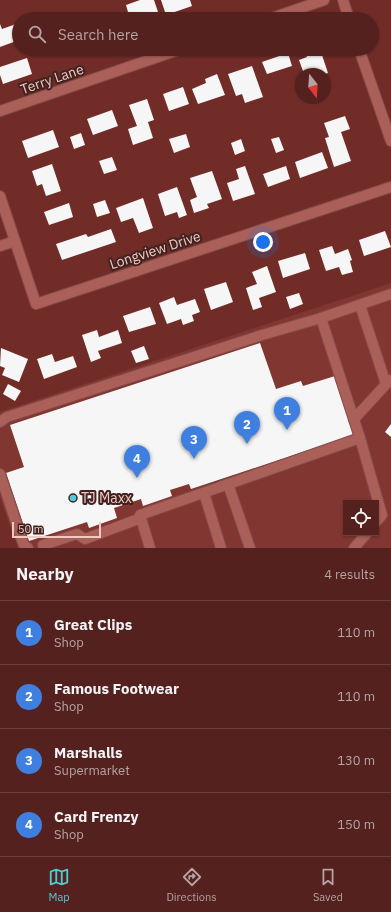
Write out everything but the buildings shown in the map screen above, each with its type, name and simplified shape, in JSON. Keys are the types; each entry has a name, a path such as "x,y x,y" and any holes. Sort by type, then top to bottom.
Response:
{"street":[{"path":"289,12 324,0"},
{"path":"342,0 346,12"},
{"name":"Terry Lane","path":"0,111 161,56"},
{"path":"362,56 388,119 391,141"},
{"name":"Longview Drive","path":"0,196 36,304 391,187"},
{"path":"0,246 15,241"},
{"path":"0,422 7,417 247,340 321,318 391,294"},
{"path":"354,419 388,381 360,305"},
{"path":"321,318 360,438 378,500"},
{"path":"150,548 140,515 360,438"},
{"path":"0,474 22,540 24,545 29,548 44,547 77,534 85,538 141,518"},
{"path":"228,484 250,548"},
{"path":"204,493 221,548"},
{"path":"379,504 382,515 379,518"},
{"path":"354,548 364,536"}],"shaded area":[{"path":"391,283 391,548 18,548 0,498 0,412"}],"place":[{"name":"Great Clips","path":"287,430"},
{"name":"Famous Footwear","path":"247,444"},
{"name":"Marshalls","path":"194,459"},
{"name":"Card Frenzy","path":"137,478"},
{"name":"TJ Maxx","path":"73,498"}]}
